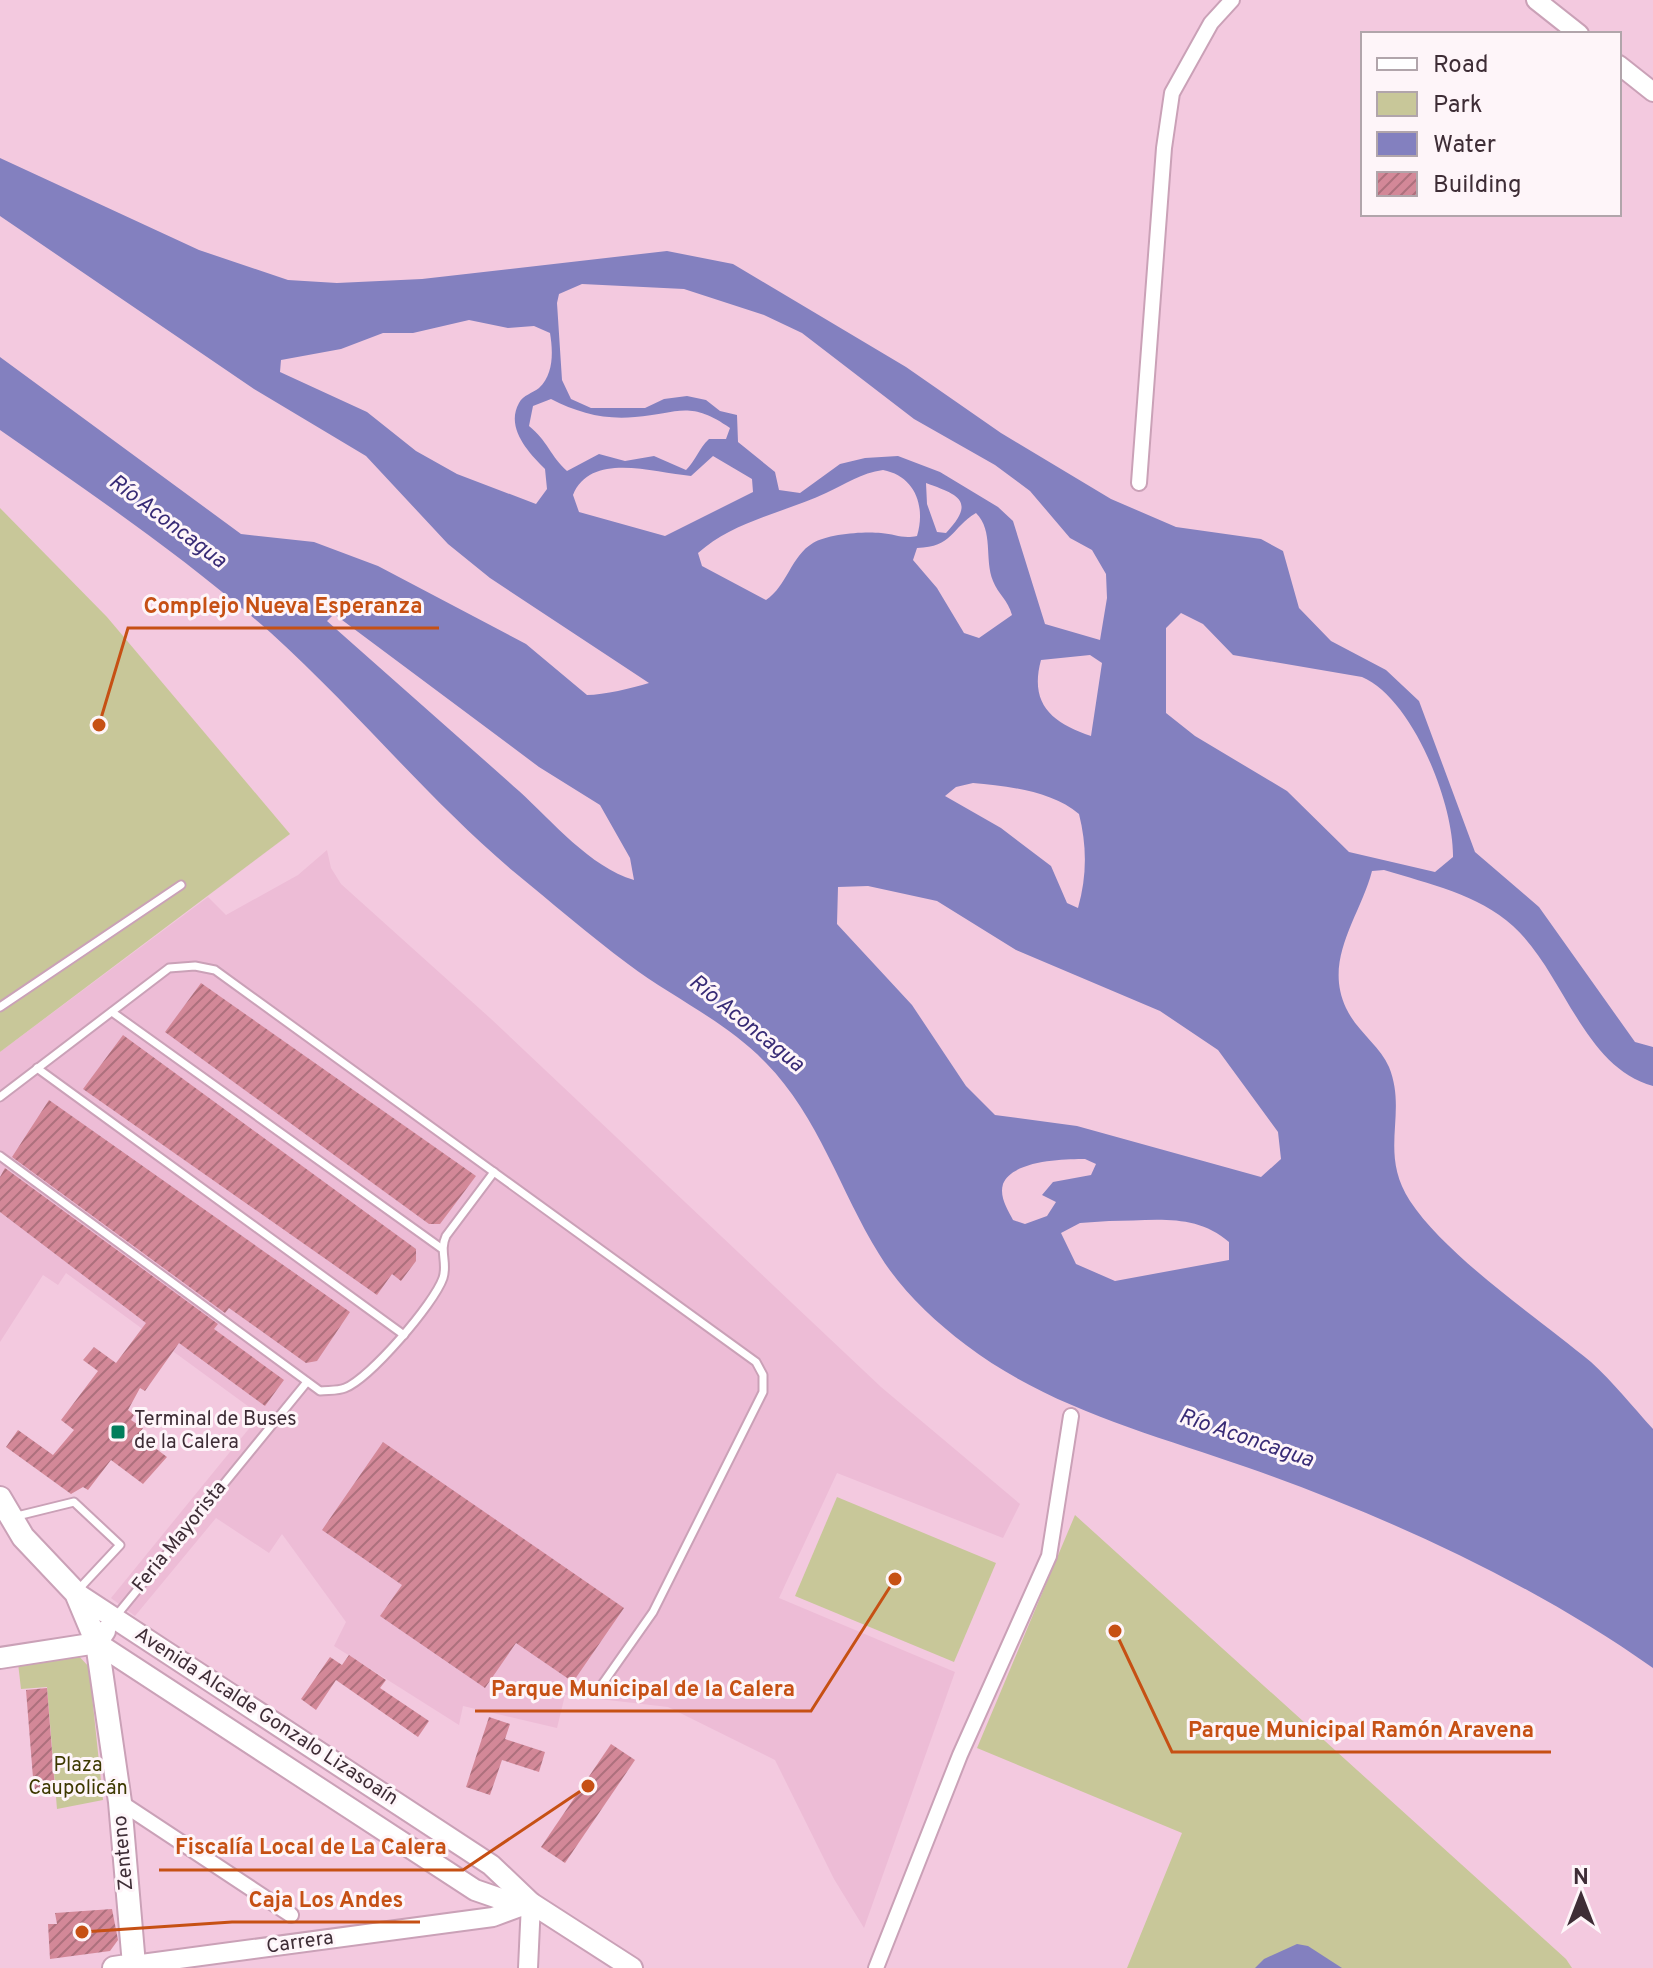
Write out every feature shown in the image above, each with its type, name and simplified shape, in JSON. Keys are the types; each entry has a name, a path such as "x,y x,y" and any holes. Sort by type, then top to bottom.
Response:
{"main road":[{"name":"Avenida Alcalde Gonzalo Lizasoaín","path":"0,1498 23,1537 76,1593 491,1865 531,1903 632,1968"},
{"name":"Avenida Alcalde Gonzalo Lizasoaín","path":"76,1593 97,1643 475,1890 504,1900 531,1903"},
{"path":"0,1658 97,1643 114,1617"},
{"name":"Zenteno","path":"97,1643 120,1802 127,1967"}],"street":[{"path":"1139,483 1164,148 1172,93 1211,23 1232,0"},
{"path":"1536,0 1576,32"},
{"path":"1621,67 1653,92"},
{"path":"876,1968 960,1755 1049,1556 1071,1416"},
{"path":"120,1802 291,1915"},
{"path":"528,1968 531,1903"},
{"name":"Carrera","path":"127,1967 493,1917 531,1903"}],"lane":[{"path":"0,1007 181,885"},
{"path":"0,1097 169,968 195,966 215,970 756,1362 763,1375 763,1392 660,1598 601,1686"},
{"path":"112,1012 441,1248"},
{"path":"37,1068 404,1335"},
{"path":"0,1156 320,1391 344,1389 361,1378 404,1335 443,1279 441,1248 494,1172"},
{"name":"Feria Mayorista","path":"114,1617 307,1382"},
{"path":"11,1518 74,1502 120,1545 76,1593"}],"shaded area":[{"path":"327,850 331,868 341,884 490,1018 881,1387 1020,1504 1003,1538 837,1473 779,1598 955,1672 864,1928 834,1879 775,1760 668,1707 565,1695 557,1728 463,1706 459,1725 334,1646 346,1622 282,1534 269,1553 216,1518 135,1616 111,1598 260,1415 66,1273 58,1285 43,1275 0,1342 0,1052 208,897 226,915 298,875"}],"green space":[{"path":"0,508 107,617 290,834 0,1052"},
{"path":"837,1497 996,1563 954,1662 795,1596"},
{"path":"1075,1515 1566,1959 1572,1968 1127,1968 1182,1833 977,1748"},
{"name":"Plaza Caupolicán","path":"77,1654 89,1667 103,1800 57,1809 47,1687 21,1689 18,1663"}],"water":[{"name":"Río Aconcagua","path":"0,158 199,250 288,280 337,283 422,279 667,251 733,264 906,367 1001,433 1111,499 1176,527 1261,539 1283,551 1299,608 1331,641 1386,670 1419,701 1475,852 1539,907 1635,1042 1653,1047 1653,1086 1629,1076 1609,1059 1591,1039 1531,945 1499,915 1452,891 1384,870 1372,871 1341,955 1340,990 1350,1016 1389,1067 1396,1101 1396,1166 1410,1201 1446,1244 1591,1362 1653,1429 1653,1668 1557,1607 1456,1554 1299,1486 1065,1402 998,1367 941,1325 907,1292 888,1267 865,1230 801,1107 766,1063 734,1035 613,953 513,871 451,814 302,662 239,606 138,528 0,430 0,357 241,534 314,542 378,566 526,644 587,695 610,693 649,683 490,578 448,544 366,456 254,389 0,216","holes":["582,284 684,289 764,315 802,333 914,419 995,465 1030,491 1070,538 1092,550 1106,574 1107,598 1100,640 1045,624 1013,521 998,507 940,472 898,456 865,458 840,464 800,493 779,490 775,472 738,442 737,415 720,411 706,400 687,396 664,399 645,408 591,408 571,399 562,380 557,303 559,294","469,320 508,328 534,326 550,333 552,355 547,376 539,388 521,400 515,412 521,439 545,469 547,489 536,504 457,474 416,451 367,412 280,372 281,360 341,349 383,333 413,333","551,399 582,412 613,417 693,411 730,428 726,439 709,439 686,470 654,456 625,461 599,454 567,471 529,426 533,406","713,456 752,479 753,492 665,536 579,512 573,495 582,481 594,473 625,468 691,476","883,470 894,473 910,486 919,504 917,536 865,532 819,540 799,555 779,587 766,600 702,566 698,553 727,533 861,476","926,483 960,500 960,513 946,533 937,532 927,504","976,513 982,520 990,572 1012,615 979,638 964,633 937,588 913,560 917,548 938,544","1181,613 1203,624 1233,655 1362,677 1381,689 1398,707 1427,755 1446,810 1453,857 1435,872 1349,852 1287,791 1195,736 1166,713 1166,628","334,614 539,767 600,805 630,858 634,880 618,874 587,854 327,621","1090,655 1102,663 1091,736 1055,718 1041,700 1038,689 1041,660","973,783 1001,786 1043,795 1079,814 1085,861 1078,908 1067,903 1051,866 1001,828 945,796 956,787","868,886 937,901 1016,950 1160,1011 1218,1050 1278,1132 1281,1159 1261,1177 1077,1126 995,1115 966,1086 912,1005 837,924 838,887","1085,1159 1096,1164 1091,1175 1053,1182 1042,1195 1056,1202 1047,1216 1025,1224 1013,1220 1003,1198 1003,1184 1017,1170 1052,1161","1172,1220 1202,1226 1229,1242 1229,1260 1115,1281 1076,1264 1061,1233 1080,1223"]},
{"path":"1297,1944 1308,1946 1342,1968 1255,1968 1264,1959"}],"building":[{"path":"201,983 476,1176 440,1224 429,1224 165,1032"},
{"path":"123,1035 416,1249 416,1261 401,1281 392,1274 377,1295 83,1089"},
{"path":"49,1100 350,1312 317,1361 306,1363 229,1308 225,1313 12,1157"},
{"path":"5,1168 218,1324 214,1329 284,1380 265,1406 179,1343 145,1391 140,1388 128,1410 134,1415 131,1420 143,1428 138,1435 167,1457 143,1484 111,1460 88,1490 83,1487 71,1494 6,1447 18,1430 53,1455 74,1430 61,1420 98,1371 83,1360 94,1347 116,1363 146,1323 0,1212 0,1177"},
{"path":"383,1442 624,1608 573,1682 516,1643 485,1688 380,1616 402,1585 322,1530"},
{"path":"349,1655 386,1680 380,1688 429,1721 418,1737 336,1680 316,1710 301,1699 330,1657 342,1665"},
{"path":"47,1688 55,1789 34,1790 26,1690"},
{"path":"489,1717 510,1724 505,1739 545,1752 539,1772 502,1760 490,1795 466,1787"},
{"path":"611,1744 635,1760 565,1863 541,1847"},
{"path":"112,1909 118,1940 110,1951 50,1959 48,1924 57,1924 55,1913"}],"place":[{"name":"Complejo Nueva Esperanza","path":"99,725"},
{"name":"Terminal de Buses de la Calera","path":"118,1432"},
{"name":"Parque Municipal de la Calera","path":"895,1579"},
{"name":"Parque Municipal Ramón Aravena","path":"1115,1631"},
{"name":"Fiscalía Local de La Calera","path":"588,1786"},
{"name":"Caja Los Andes","path":"82,1932"}]}
